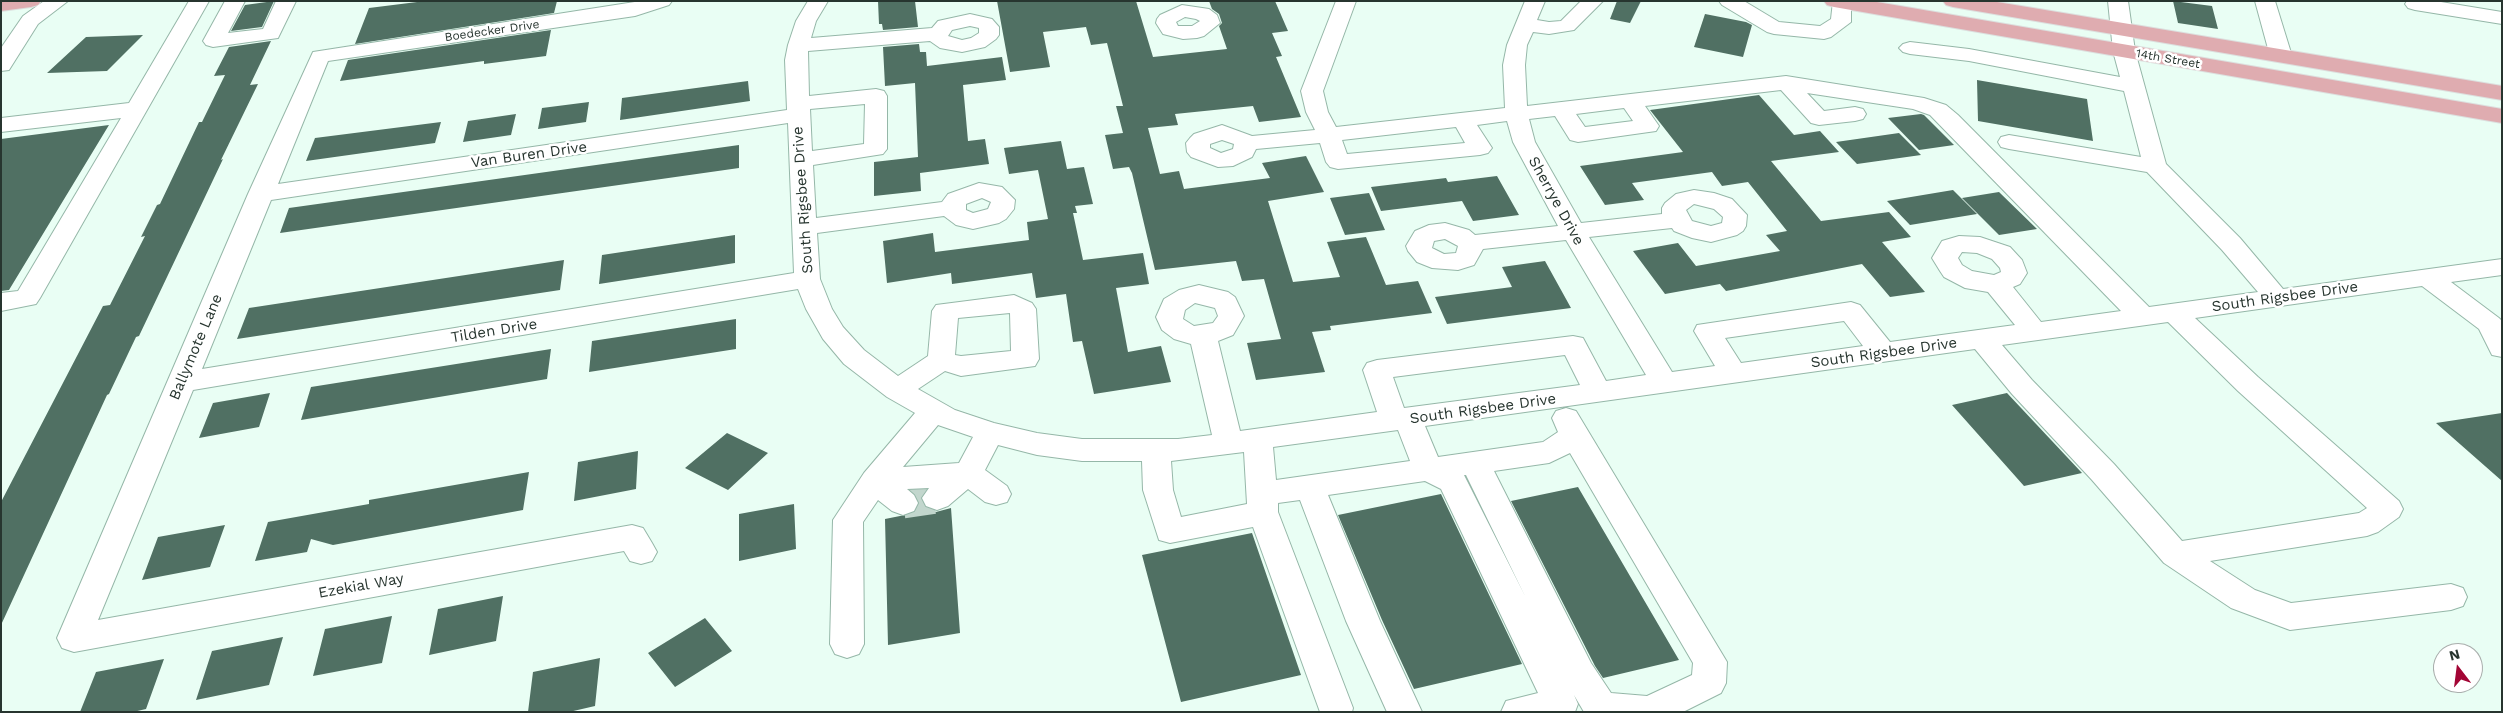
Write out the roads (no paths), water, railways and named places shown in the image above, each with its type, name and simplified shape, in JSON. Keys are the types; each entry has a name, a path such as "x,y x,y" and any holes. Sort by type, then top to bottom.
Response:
{"main road":[{"path":"1,5 32,1"},
{"name":"14th Street","path":"1838,2 1967,8 2502,116"},
{"name":"14th Street","path":"2123,40 2281,56 2502,93"}],"street":[{"path":"1,65 30,20 58,1"},
{"path":"1,302 27,298 199,1"},
{"path":"235,1 213,41 271,34 286,1"},
{"name":"Boedecker Drive","path":"320,56 635,10 662,1"},
{"name":"South Rigsbee Drive","path":"818,1 806,21 798,46 796,60 797,110 807,279 819,309 833,333 854,357 897,390 934,410 990,432 1037,444 1082,450 1156,451 1229,444 2502,267"},
{"path":"1346,1 1312,91 1317,112 1329,135 1338,162 1480,148 1463,120"},
{"name":"Sherrye Drive","path":"1536,1 1524,25 1517,45 1514,65 1516,113 1524,142 1535,166 1665,384"},
{"path":"1524,25 1549,28 1567,26 1593,1"},
{"path":"1729,1 1774,28 1824,33 1841,22 1838,2"},
{"path":"2118,1 2123,40 2155,166 2231,244 2277,298"},
{"path":"2265,1 2281,56"},
{"path":"2415,4 2502,18"},
{"path":"1967,8 1970,55"},
{"path":"798,46 938,34"},
{"path":"1910,48 1970,55 2134,86"},
{"name":"Ballymote Lane","path":"74,638 260,194 320,56"},
{"path":"1246,143 1786,83 1916,103 1938,110 2143,317"},
{"path":"1786,83 1819,118 1855,114"},
{"name":"Van Buren Drive","path":"260,194 876,96 875,150 800,160"},
{"path":"1562,108 1578,135 1648,126 1630,100"},
{"path":"1,125 137,109"},
{"path":"2009,142 2155,166"},
{"path":"804,227 952,208"},
{"path":"1470,244 1677,220"},
{"path":"2427,277 2490,324 2502,348"},
{"name":"Tilden Drive","path":"181,382 807,279"},
{"path":"1996,284 2035,332"},
{"path":"1734,374 1707,331 1851,311 1884,353"},
{"path":"2174,312 2248,384 2388,509 2367,524 2175,554"},
{"path":"1203,336 1229,444"},
{"path":"1982,339 2022,387 2103,472 2175,554 2243,599 2290,617 2451,597"},
{"path":"1518,712 1561,704 1452,481 1428,469 1401,420 1377,370 1573,345 1598,393"},
{"path":"897,390 941,360"},
{"path":"1475,463 1579,672 1601,708 1650,711 1692,693 1709,683 1710,662 1573,433 1557,399"},
{"path":"847,644 848,520 875,481 934,410"},
{"path":"937,498 968,473 990,432"},
{"path":"1156,451 1158,490 1170,531 1262,504 1310,487 1549,452 1565,443 1573,433"},
{"path":"1258,440 1262,504 1336,708"},
{"path":"875,481 968,473 996,494"},
{"path":"875,481 903,503"},
{"path":"1310,487 1363,620 1405,712"},
{"name":"Ezekial Way","path":"74,638 632,538 641,552"}],"tunnel":[{"path":"903,503 937,498"}]}
